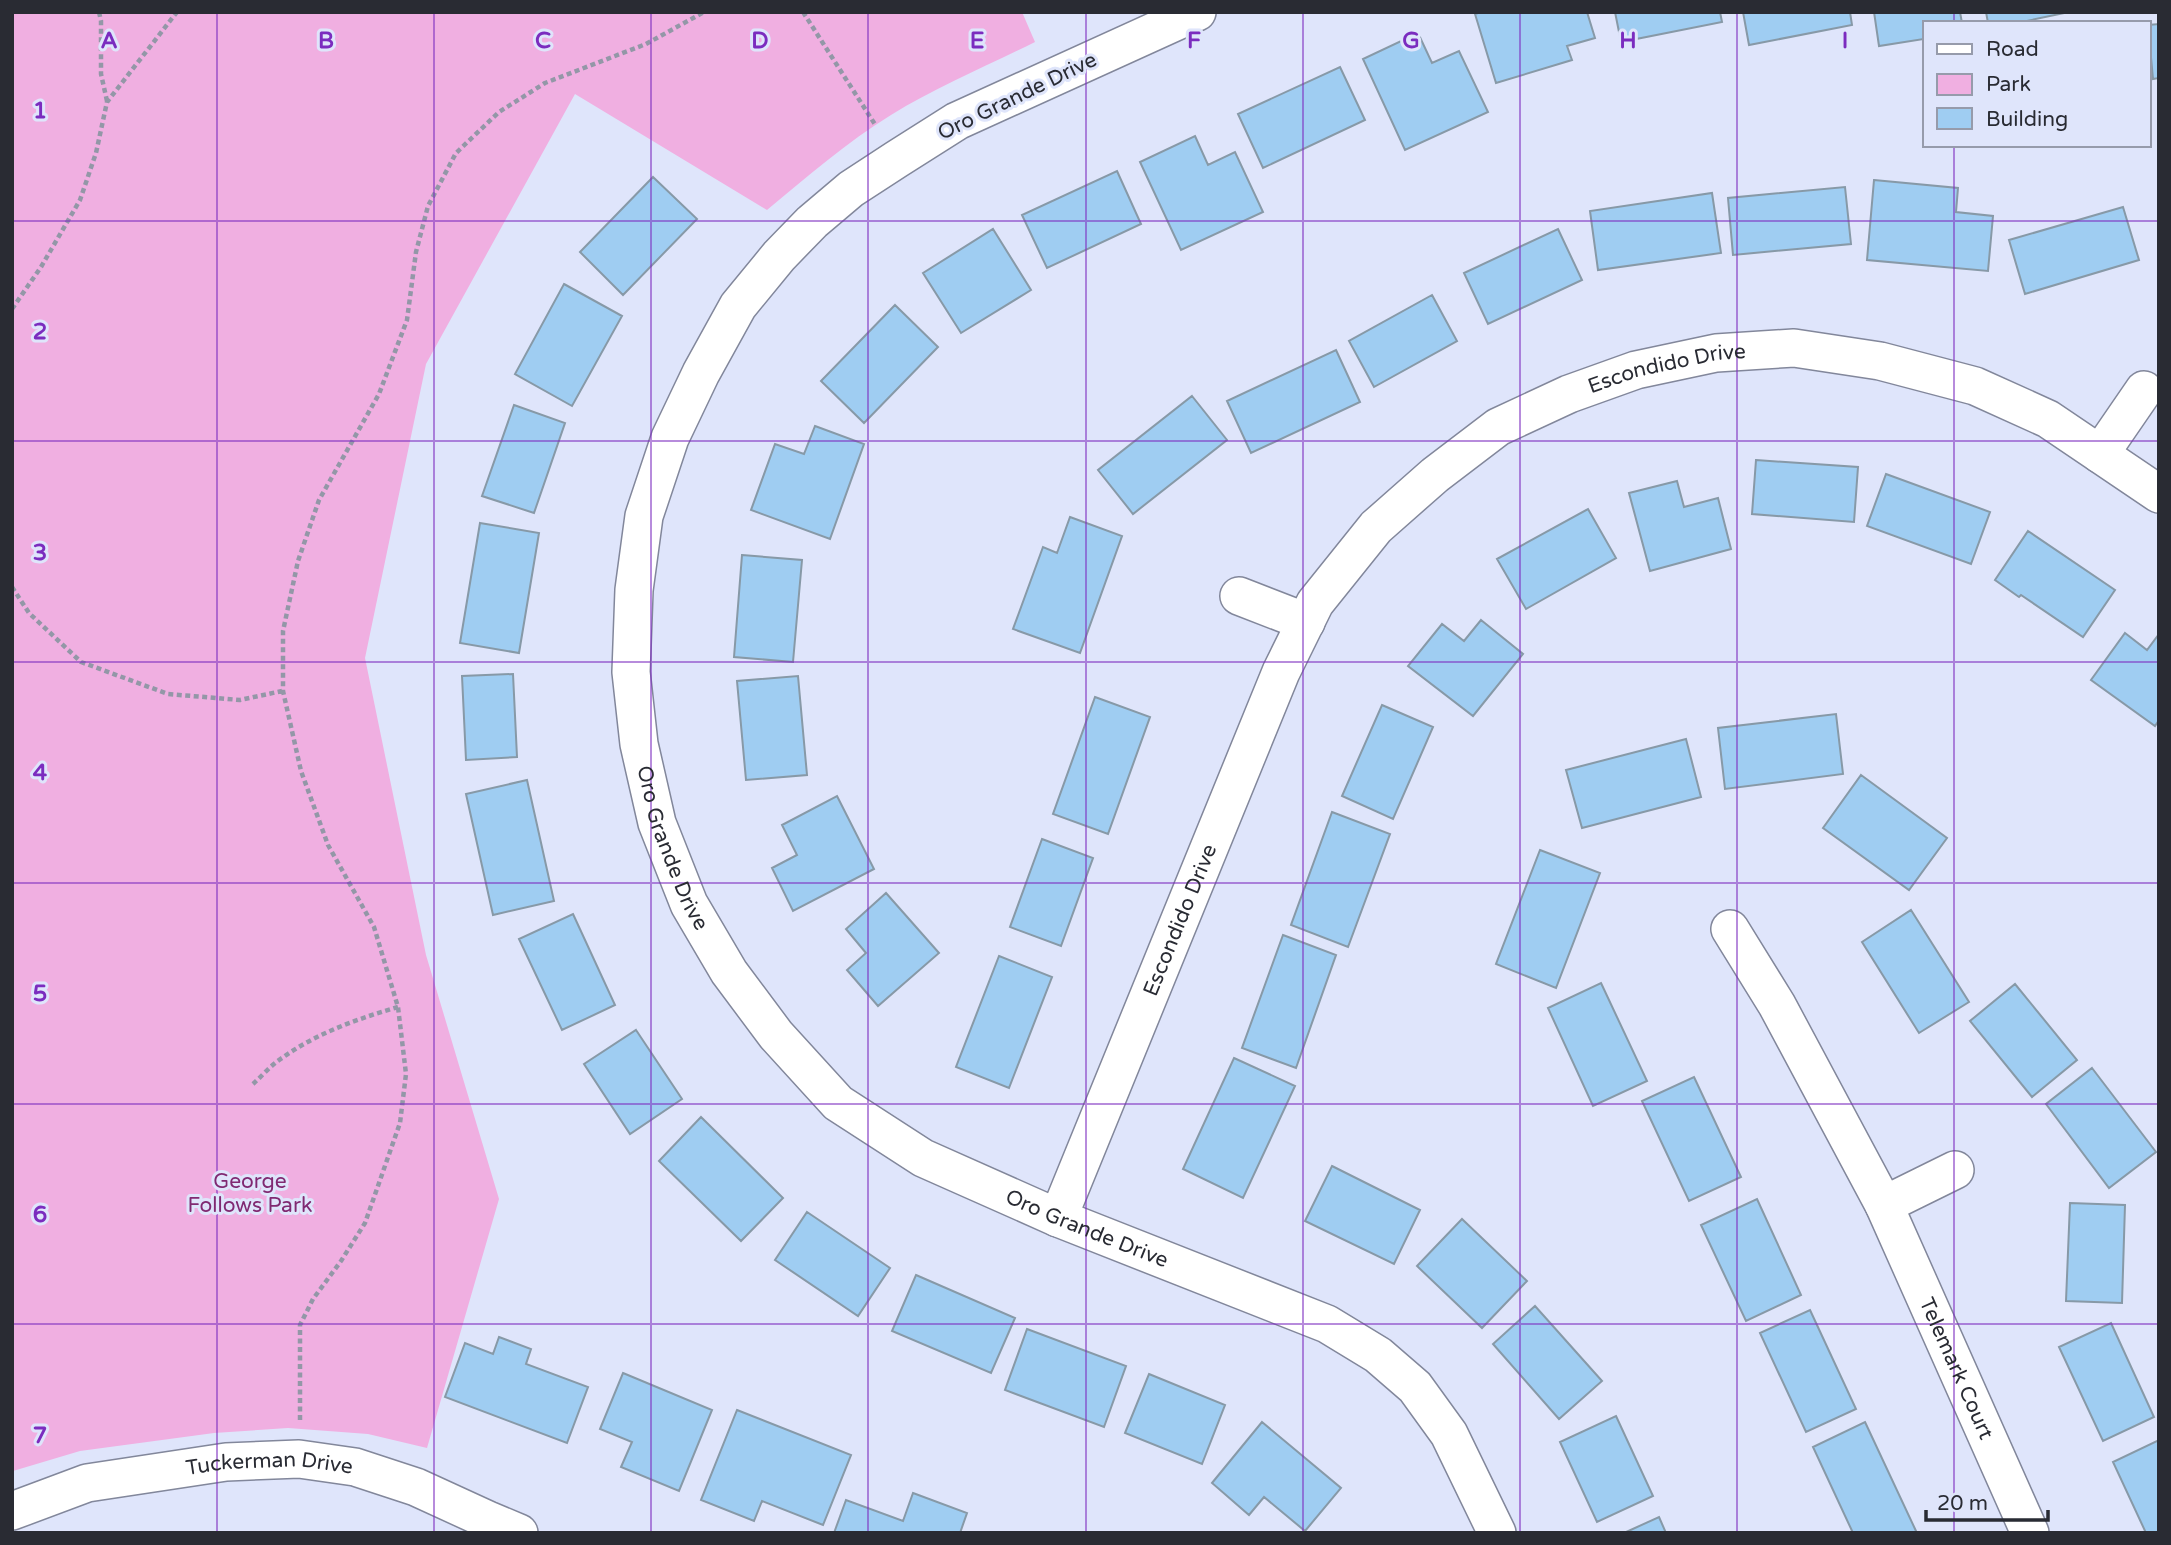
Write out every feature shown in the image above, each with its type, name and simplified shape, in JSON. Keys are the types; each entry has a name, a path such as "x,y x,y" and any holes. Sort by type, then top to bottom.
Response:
{"street":[{"name":"Oro Grande Drive","path":"1197,12 957,121 897,159 851,189 812,222 770,266 738,306 701,373 670,438 644,516 634,590 631,672 639,744 657,822 689,904 729,972 776,1035 838,1103 923,1158 1058,1218 1327,1324 1378,1355 1415,1387 1449,1434 1497,1533"},
{"name":"Escondido Drive","path":"1058,1218 1276,684 1315,603 1376,527 1435,475 1498,427 1569,394 1636,370 1716,353 1794,348 1880,361 1975,386 2048,419 2159,494"},
{"path":"2099,454 2144,390"},
{"path":"1239,596 1306,622"},
{"name":"Telemark Court","path":"1730,929 1777,1005 1884,1205 2031,1533"},
{"path":"1884,1205 1955,1170"},
{"name":"Tuckerman Drive","path":"12,1511 88,1483 226,1462 299,1459 355,1467 404,1483 496,1529"}],"path":[{"path":"12,309 41,267 80,200 96,153 107,102 101,74 99,12"},
{"path":"107,102 177,12"},
{"path":"299,1459 302,1398 300,1325 313,1298 365,1223 400,1123 407,1074 398,1007 374,927 328,845 301,771 283,691 283,631 298,561 319,500 379,394 407,320 416,252 428,206 456,153 499,112 545,83 646,44 704,12"},
{"path":"803,12 897,159"},
{"path":"12,587 29,613 82,663 168,694 240,700 283,691"},
{"path":"253,1084 279,1059 313,1039 354,1020 398,1007"}],"green space":[{"name":"George Follows Park","path":"12,12 1022,12 1035,42 944,86 875,125 767,210 575,94 426,364 365,658 426,955 499,1199 427,1448 368,1434 288,1428 214,1433 80,1451 13,1471 12,1469"}],"building":[{"path":"1587,12 1595,38 1567,46 1572,60 1496,83 1475,14"},
{"path":"1615,12 1720,12 1722,22 1621,42"},
{"path":"1743,12 1850,12 1852,25 1749,45"},
{"path":"1874,12 1960,12 1962,21 1923,21 1923,39 1879,46"},
{"path":"1986,12 2069,12 2026,21 1988,21"},
{"path":"2159,24 2159,78 2153,79 2150,47 2150,25"},
{"path":"1418,33 1432,63 1459,51 1488,112 1405,150 1363,59"},
{"path":"1340,67 1365,120 1263,168 1238,114"},
{"path":"1195,136 1208,165 1235,152 1263,212 1181,250 1140,162"},
{"path":"1117,171 1141,224 1047,268 1022,215"},
{"path":"653,177 697,219 623,295 580,252"},
{"path":"1874,180 1958,188 1956,212 1993,216 1988,271 1867,260"},
{"path":"1845,187 1851,244 1733,255 1728,198"},
{"path":"1712,193 1721,253 1598,270 1590,211"},
{"path":"2123,207 2139,260 2025,294 2009,240"},
{"path":"993,229 1031,290 961,333 923,273"},
{"path":"1558,229 1582,280 1488,324 1464,273"},
{"path":"564,284 622,316 572,406 515,374"},
{"path":"1432,295 1457,341 1374,387 1349,341"},
{"path":"895,305 938,347 864,423 821,381"},
{"path":"1336,350 1360,402 1251,453 1227,401"},
{"path":"1192,396 1227,440 1133,514 1098,470"},
{"path":"514,405 565,423 534,513 482,496"},
{"path":"815,426 864,444 830,539 751,510 775,444 804,454"},
{"path":"1756,460 1858,467 1854,522 1752,514"},
{"path":"1886,474 1990,512 1971,564 1867,526"},
{"path":"1677,481 1684,507 1718,498 1731,549 1650,571 1629,493"},
{"path":"1588,509 1616,558 1526,609 1497,559"},
{"path":"1070,517 1122,536 1080,653 1013,629 1043,547 1057,553"},
{"path":"480,523 539,533 519,653 460,643"},
{"path":"2028,531 2115,590 2083,637 1995,580"},
{"path":"742,555 802,560 793,662 734,657"},
{"path":"1481,620 1523,654 1473,716 1408,666 1442,624 1464,641"},
{"path":"2125,633 2147,650 2159,634 2159,720 2155,726 2091,680"},
{"path":"513,674 517,757 466,760 462,676"},
{"path":"798,676 807,775 746,780 737,681"},
{"path":"1095,697 1150,717 1108,834 1053,814"},
{"path":"1382,705 1433,727 1393,819 1342,796"},
{"path":"1836,714 1843,774 1725,789 1718,728"},
{"path":"1686,739 1701,797 1582,828 1566,770"},
{"path":"1861,775 1947,838 1909,890 1823,828"},
{"path":"527,780 554,901 493,915 466,794"},
{"path":"837,796 874,869 793,911 772,868 797,855 782,825"},
{"path":"1332,812 1390,834 1348,947 1291,925"},
{"path":"1042,839 1093,858 1061,946 1010,927"},
{"path":"1540,850 1600,873 1556,988 1496,964"},
{"path":"886,893 939,953 878,1006 847,970 866,953 846,929"},
{"path":"1911,910 1969,1002 1919,1033 1862,942"},
{"path":"573,914 615,1005 562,1030 519,939"},
{"path":"1283,935 1336,955 1296,1068 1242,1048"},
{"path":"999,956 1052,977 1009,1088 956,1067"},
{"path":"1601,983 1647,1081 1593,1106 1548,1008"},
{"path":"2015,984 2077,1060 2032,1097 1970,1021"},
{"path":"636,1030 682,1099 630,1134 584,1064"},
{"path":"1234,1058 1295,1086 1243,1198 1183,1169"},
{"path":"2092,1068 2156,1152 2109,1188 2046,1104"},
{"path":"1694,1077 1741,1177 1689,1201 1642,1101"},
{"path":"701,1117 783,1198 741,1241 659,1161"},
{"path":"1332,1166 1420,1210 1394,1264 1305,1221"},
{"path":"1757,1199 1801,1295 1746,1321 1701,1225"},
{"path":"2070,1203 2125,1205 2122,1303 2066,1301"},
{"path":"807,1212 890,1268 858,1316 775,1260"},
{"path":"1462,1219 1527,1281 1482,1328 1417,1266"},
{"path":"916,1275 1015,1318 991,1373 892,1331"},
{"path":"1535,1306 1602,1381 1559,1419 1493,1344"},
{"path":"1810,1310 1856,1409 1806,1432 1760,1333"},
{"path":"2111,1323 2154,1417 2103,1441 2059,1347"},
{"path":"1027,1329 1126,1366 1104,1427 1005,1390"},
{"path":"499,1337 531,1349 526,1364 588,1387 567,1443 445,1397 465,1343 493,1354"},
{"path":"623,1373 712,1410 679,1491 621,1467 632,1442 600,1429"},
{"path":"1149,1374 1225,1405 1202,1464 1125,1433"},
{"path":"737,1410 851,1455 823,1525 762,1501 754,1521 701,1500"},
{"path":"1616,1416 1653,1496 1597,1522 1560,1442"},
{"path":"1262,1422 1341,1488 1305,1531 1264,1497 1249,1515 1212,1483"},
{"path":"1865,1422 1916,1531 1913,1533 1853,1533 1813,1447"},
{"path":"2159,1440 2159,1533 2146,1533 2113,1462"},
{"path":"913,1493 967,1513 960,1533 834,1533 846,1500 903,1521"},
{"path":"1659,1517 1666,1533 1624,1533"}]}
